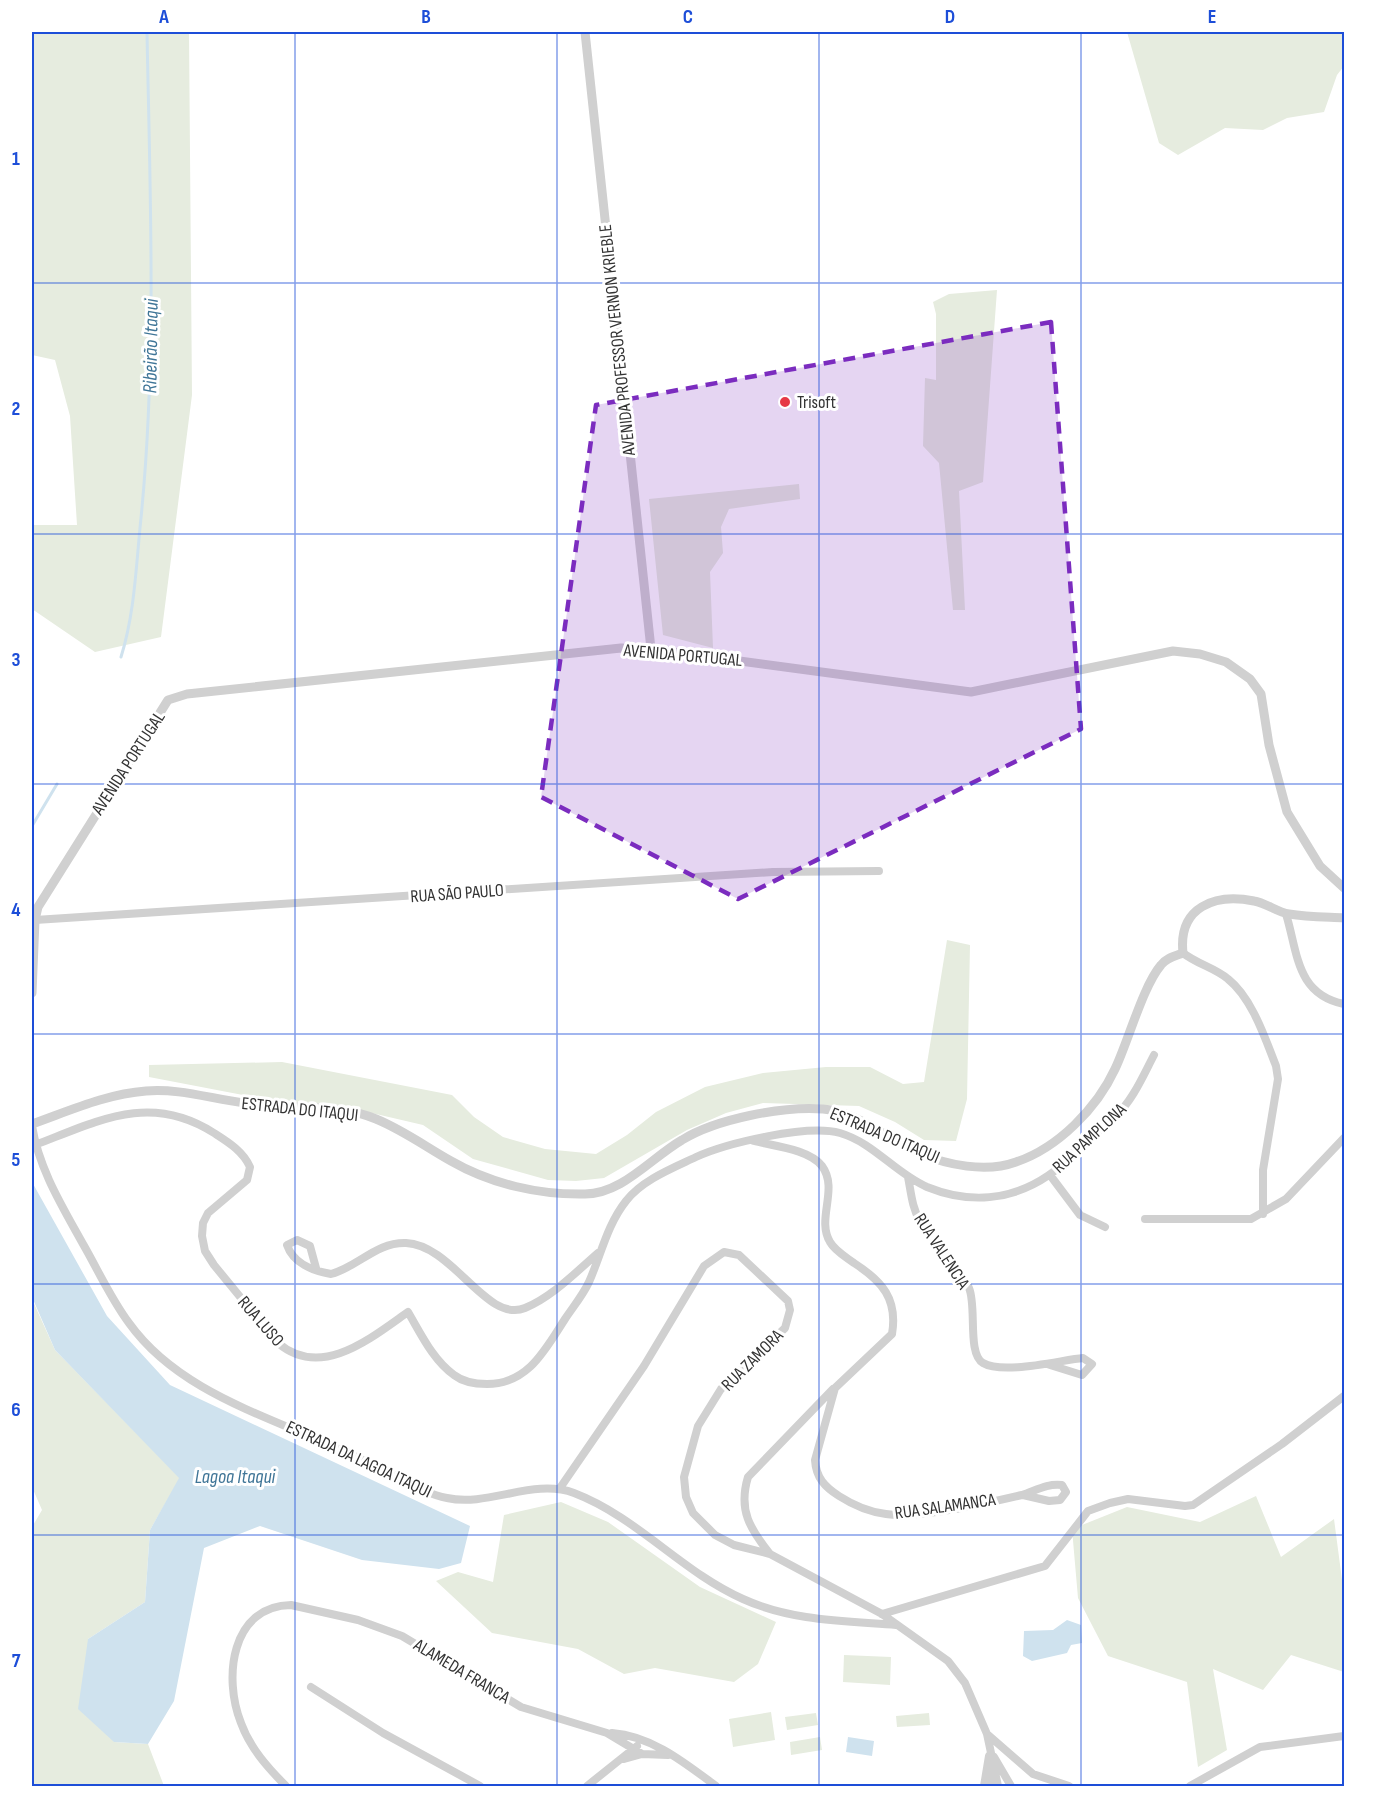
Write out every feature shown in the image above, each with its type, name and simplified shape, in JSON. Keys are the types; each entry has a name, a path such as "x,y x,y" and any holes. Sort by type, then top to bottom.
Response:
{"street":[{"name":"AVENIDA PROFESSOR VERNON KRIEBLE","path":"585,32 651,649"},
{"name":"AVENIDA PORTUGAL","path":"32,993 35,921 44,895 168,700 174,697 476,662 621,648 651,649 971,692 1173,651 1219,660 1250,679 1262,694 1269,745 1287,812 1311,854 1342,885"},
{"name":"RUA SÃO PAULO","path":"35,921 773,872 879,871"},
{"path":"1263,1214 1263,1170 1278,1079 1276,1066 1241,992 1228,979 1195,963 1184,953 1182,939 1186,927 1199,908 1219,899 1256,901 1286,914 1344,917"},
{"path":"1286,914 1299,966 1306,979 1318,995 1344,1004"},
{"name":"ESTRADA DO ITAQUI","path":"32,1125 121,1094 147,1090 165,1090 256,1104 335,1110 381,1121 486,1178 530,1190 586,1194 614,1188 681,1141 710,1125 743,1117 823,1109 868,1125 920,1154 954,1163 989,1168 1016,1162 1045,1148 1084,1115 1114,1071 1161,964 1184,953"},
{"name":"RUA PAMPLONA","path":"599,1252 620,1210 633,1193 701,1155 728,1145 792,1133 837,1132 865,1144 908,1177 945,1194 978,1199 1011,1193 1050,1175 1081,1145 1117,1116 1130,1100 1154,1055"},
{"name":"RUA LUSO","path":"35,1145 102,1119 143,1110 183,1116 233,1146 248,1161 250,1173 247,1180 208,1213 202,1229 205,1251 279,1343 304,1358 315,1359 342,1353 361,1344 408,1312 430,1349 453,1375 481,1384 509,1382 524,1374 544,1352 588,1283 599,1252"},
{"path":"32,1125 35,1145"},
{"path":"1145,1219 1246,1220 1263,1214 1286,1199 1344,1138"},
{"path":"752,1141 803,1154 822,1165 829,1186 826,1231 830,1242 837,1250 865,1270 892,1302 895,1311 892,1334 835,1388 748,1477 743,1493 746,1518 751,1530 770,1554"},
{"name":"ESTRADA DA LAGOA ITAQUI","path":"35,1145 47,1178 128,1322 148,1346 212,1393 342,1450 425,1492 444,1498 480,1499 560,1488 593,1501 617,1515 741,1598 782,1612 809,1618 896,1625"},
{"path":"1050,1175 1080,1215 1105,1227"},
{"name":"RUA VALENCIA","path":"908,1177 912,1202 921,1222 969,1288 974,1311 974,1347 978,1359 986,1364 1050,1365 1083,1358 1092,1364 1082,1375 1050,1365"},
{"path":"316,1269 331,1274 386,1246 407,1243 418,1245 446,1259 495,1305 519,1310 540,1299 599,1252"},
{"name":"RUA ZAMORA","path":"560,1488 644,1365 704,1266 719,1254 734,1253 788,1301 790,1310 788,1323 722,1389 706,1410 691,1443 684,1477 686,1497 693,1513 702,1524 734,1545 770,1554 882,1614 948,1661 965,1683 987,1734"},
{"name":"RUA SALAMANCA","path":"835,1388 828,1421 815,1461 816,1471 828,1488 848,1502 888,1515 910,1514 1023,1494 1057,1484 1062,1485 1066,1492 1060,1500 1054,1501 1023,1494"},
{"path":"882,1614 1045,1566 1088,1511 1110,1503 1128,1499 1185,1506 1192,1504 1282,1444 1344,1396"},
{"name":"ALAMEDA FRANCA","path":"286,1786 271,1771 248,1740 240,1721 233,1691 234,1662 248,1622 256,1615 280,1605 291,1605 358,1620 402,1636 427,1648 521,1707 607,1733 642,1754"},
{"path":"311,1687 383,1734 480,1786"},
{"path":"607,1733 643,1741 677,1756 716,1786"},
{"path":"987,1734 998,1786"},
{"path":"987,1734 1033,1774 1069,1786"},
{"path":"1190,1786 1260,1747 1344,1736"},
{"path":"587,1786 643,1741"},
{"path":"984,1786 990,1751"},
{"path":"990,1751 991,1786"},
{"path":"990,1751 1004,1786"},
{"path":"990,1751 1011,1786"},
{"path":"622,1760 642,1754 677,1756"}],"highlighted area":[{"path":"1051,322 1081,729 738,899 541,797 596,405"}],"shaded area":[{"path":"32,32 189,32 192,395 161,637 95,652 32,609 32,525 77,525 70,416 55,360 32,355"},
{"path":"1127,32 1344,32 1344,66 1337,75 1324,112 1287,118 1263,130 1225,128 1178,155 1159,143"},
{"path":"997,290 983,482 959,491 965,610 953,610 939,463 923,446 925,378 936,380 936,314 933,302 949,294"},
{"path":"799,484 800,499 729,509 721,527 723,553 710,572 713,648 663,635 649,499"},
{"path":"947,940 970,945 967,1099 956,1141 924,1140 895,1122 859,1106 763,1103 726,1113 687,1130 604,1178 576,1181 548,1180 473,1159 423,1125 346,1107 264,1099 149,1077 149,1065 282,1062 452,1095 474,1117 503,1137 545,1149 596,1154 627,1135 656,1112 705,1087 763,1073 826,1067 870,1067 903,1084 924,1082"},
{"path":"32,1299 55,1350 180,1478 150,1530 145,1602 88,1639 114,1742 148,1744 164,1786 32,1786 32,1527 42,1510 32,1487"},
{"path":"1256,1496 1281,1557 1334,1519 1344,1595 1344,1672 1291,1655 1263,1690 1213,1669 1227,1750 1198,1767 1187,1682 1108,1656 1078,1598 1072,1529 1127,1507 1200,1522"},
{"path":"561,1502 608,1522 700,1587 776,1622 758,1664 734,1682 655,1668 624,1674 578,1649 492,1633 436,1581 458,1572 493,1582 504,1515"},
{"path":"844,1655 891,1657 890,1685 843,1682"},
{"path":"771,1712 775,1740 733,1747 729,1719"},
{"path":"816,1713 818,1725 787,1730 785,1717"},
{"path":"929,1713 930,1725 897,1727 896,1716"},
{"path":"820,1737 822,1750 791,1755 790,1742"}],"water":[{"name":"Lagoa Itaqui","path":"32,1182 107,1316 170,1385 470,1526 461,1563 439,1569 362,1560 260,1526 204,1548 174,1701 148,1744 114,1742 78,1709 88,1639 145,1602 150,1530 179,1478 55,1350 32,1297"},
{"path":"1067,1620 1081,1625 1082,1643 1071,1645 1067,1653 1032,1661 1023,1656 1024,1631 1053,1630"},
{"path":"848,1737 874,1741 872,1756 846,1752"}],"waterway":[{"name":"Ribeirão Itaqui","path":"121,657 134,588 149,397 151,215 147,32"},
{"name":"Ribeirão Itaqui","path":"32,826 57,784"}],"place":[{"name":"Trisoft","path":"785,402"}]}
